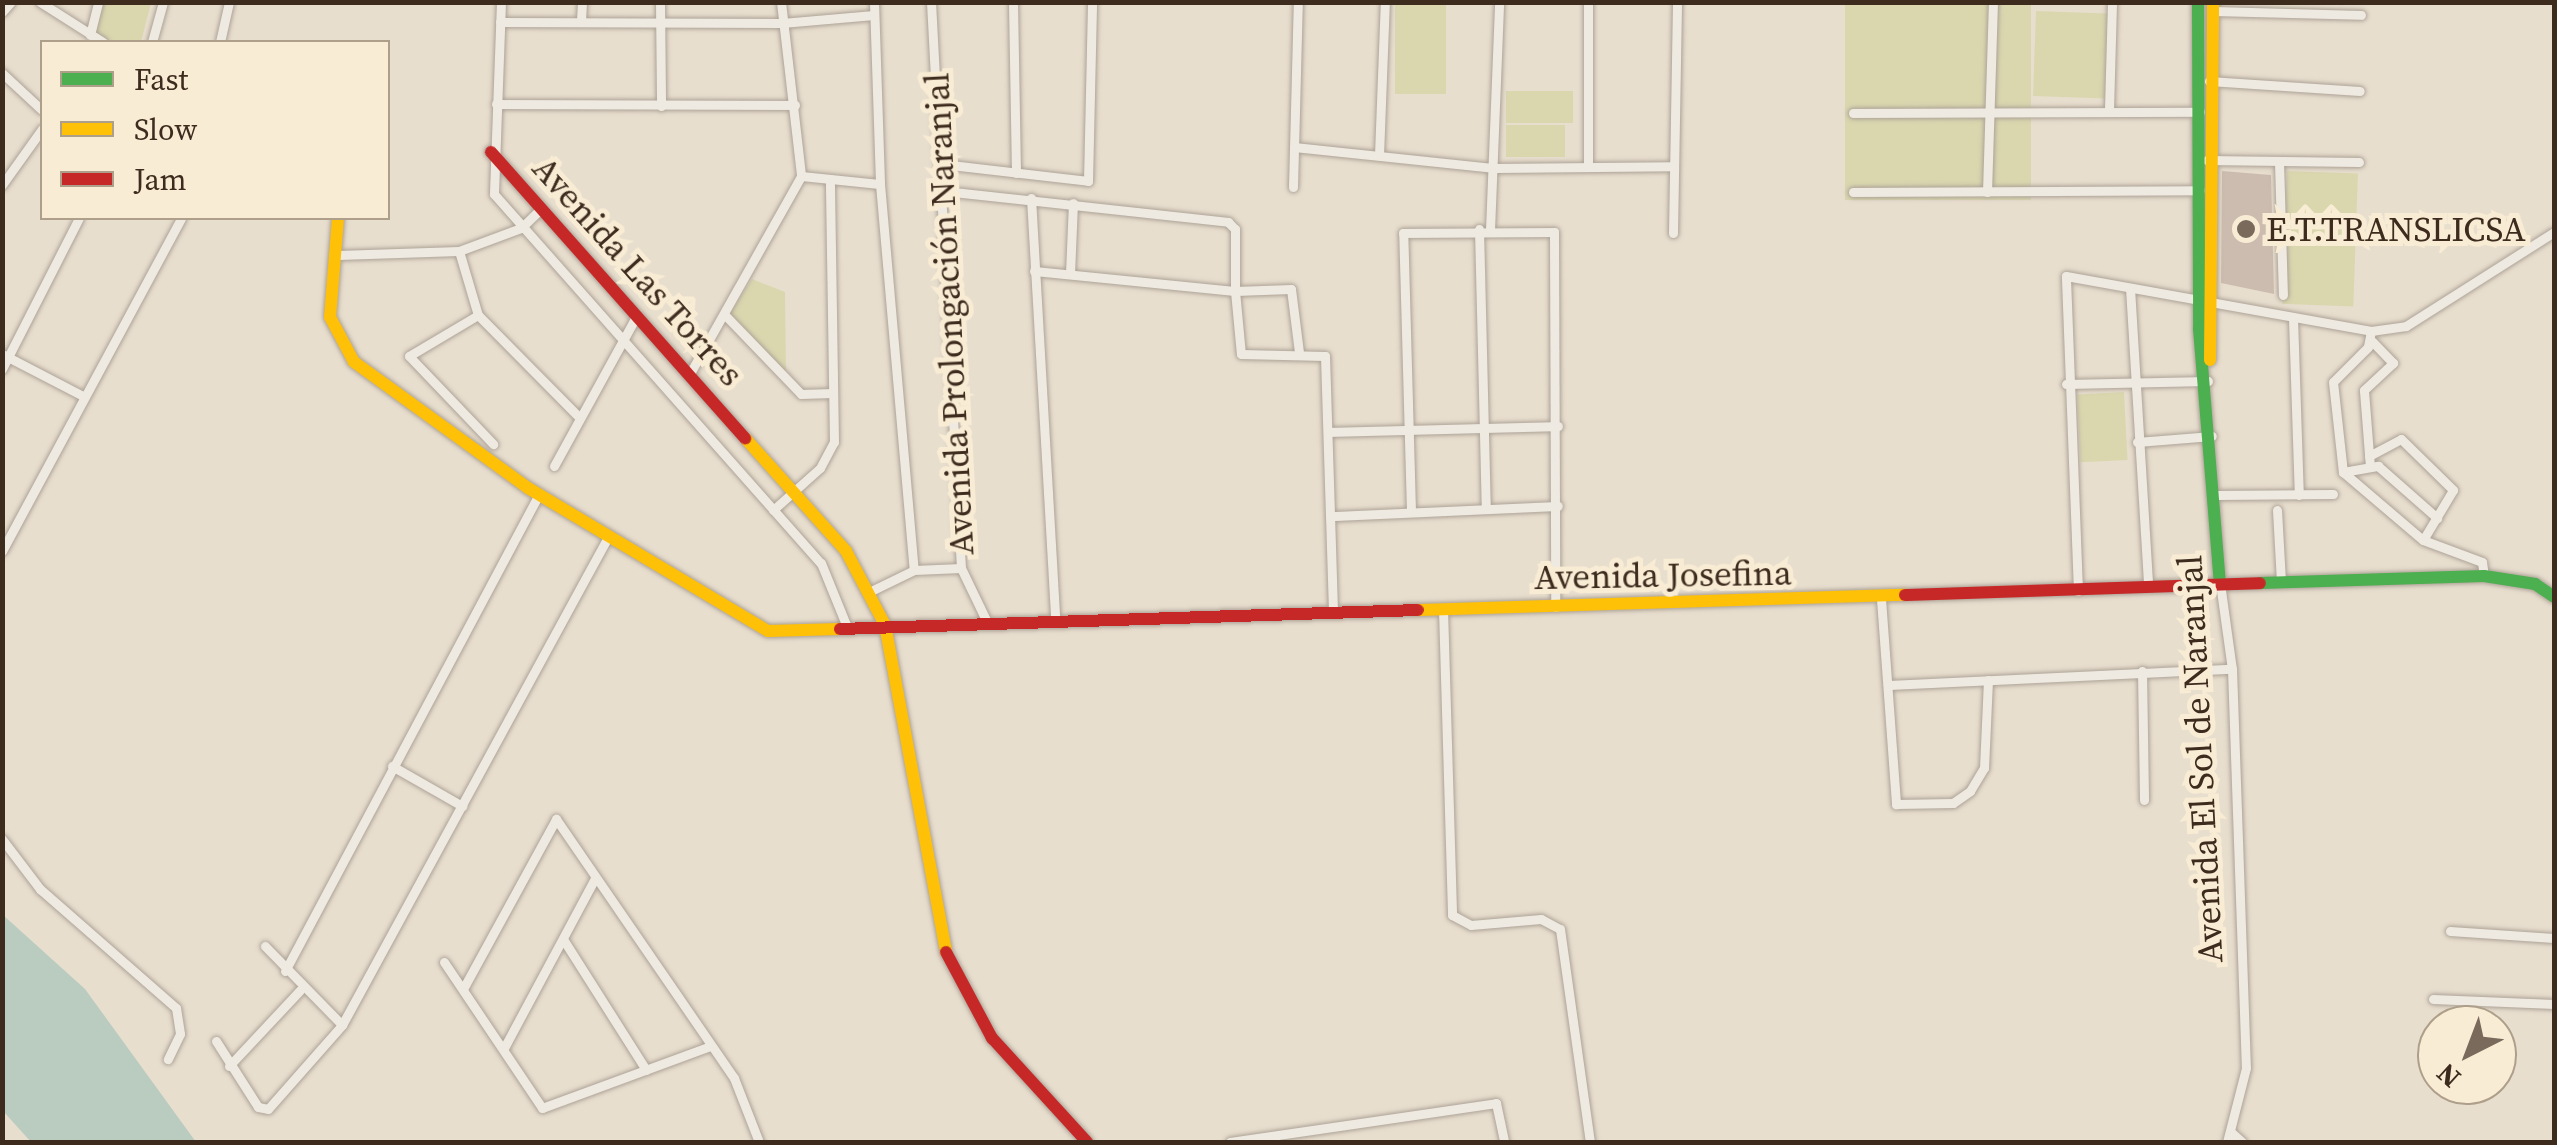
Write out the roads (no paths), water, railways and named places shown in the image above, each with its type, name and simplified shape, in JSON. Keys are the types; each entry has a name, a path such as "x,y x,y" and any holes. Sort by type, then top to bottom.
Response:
{"street":[{"path":"2,12 11,2"},
{"path":"40,2 99,40"},
{"path":"90,35 98,2"},
{"path":"153,40 163,2"},
{"path":"220,40 229,2"},
{"path":"491,152 500,2"},
{"path":"581,21 582,2"},
{"path":"660,2 662,106"},
{"path":"689,376 801,176 781,2"},
{"name":"Avenida Prolongación Naranjal","path":"874,2 880,184 914,570"},
{"name":"Avenida Prolongación Naranjal","path":"931,2 962,568 986,620"},
{"path":"1013,2 1016,172"},
{"path":"942,164 1088,182 1092,2"},
{"path":"1293,187 1298,2"},
{"path":"1379,155 1385,2"},
{"path":"1486,509 1484,229 1495,168 1500,2"},
{"path":"1588,2 1588,166"},
{"path":"1673,232 1678,2"},
{"path":"1987,192 1992,2"},
{"path":"2109,110 2112,2"},
{"name":"Avenida El Sol de Naranjal","path":"2198,2 2208,381 2220,583 2232,668 2246,1068 2229,1137"},
{"path":"2213,7 2360,15"},
{"name":"Avenida El Sol de Naranjal","path":"2202,112 2209,81 2213,7"},
{"path":"500,22 782,23 874,15"},
{"path":"2,73 40,108"},
{"path":"2209,81 2360,91"},
{"path":"496,104 795,104"},
{"path":"1853,112 2202,112"},
{"path":"2,185 40,132"},
{"path":"1294,147 1495,168 1674,166"},
{"name":"Avenida Las Torres","path":"491,152 794,492 871,591 885,625 944,949 992,1038 1087,1142"},
{"name":"Avenida Las Torres","path":"491,152 494,194 620,342 821,563 848,628"},
{"path":"2203,160 2359,162"},
{"path":"2279,162 2282,295"},
{"path":"801,176 880,184"},
{"path":"773,510 830,457 830,179"},
{"path":"1853,192 2202,189"},
{"path":"944,190 1228,222 1235,229 1240,353 1299,352 1327,359 1334,516 1333,612"},
{"path":"1030,198 1054,618"},
{"path":"1070,274 1073,203"},
{"path":"338,255 459,251 520,228 542,208"},
{"path":"2,370 78,220"},
{"path":"2,551 180,220"},
{"path":"216,1041 258,1107 268,1109 342,1026 610,532 539,494 354,362 330,317 338,220"},
{"path":"1411,511 1404,233 1484,229 1554,232 1558,426 1555,607"},
{"path":"2078,591 2066,384 2066,276 2205,297 2372,336 2406,326 2554,232"},
{"path":"459,251 478,315 578,416"},
{"path":"1034,271 1235,291 1291,290 1299,352"},
{"path":"2130,288 2148,585"},
{"path":"724,314 801,394 833,393"},
{"path":"478,315 408,356 493,444"},
{"path":"554,466 578,416 636,318"},
{"path":"2294,318 2299,495"},
{"path":"2369,462 2364,390 2393,364 2372,336"},
{"path":"2372,336 2333,382 2343,472 2423,540 2478,558 2484,576"},
{"path":"6,356 83,396"},
{"path":"2066,384 2208,381"},
{"path":"1330,432 1558,426"},
{"path":"2138,442 2212,436"},
{"path":"2343,472 2369,462 2401,439 2453,490 2423,540"},
{"path":"2369,462 2437,518"},
{"path":"285,971 539,494"},
{"path":"2216,495 2334,494"},
{"path":"1334,516 1558,506"},
{"path":"2277,510 2281,581"},
{"name":"Avenida Josefina","path":"610,532 768,631 986,620 1881,599 2148,585 2484,576 2535,584 2554,596"},
{"path":"871,591 914,570 962,568"},
{"path":"1881,599 1896,804 1907,808 1953,804 1979,779 1988,680"},
{"path":"1442,610 1452,915 1471,925 1541,919 1560,929 1590,1142"},
{"path":"1888,685 2232,668"},
{"path":"2142,671 2144,800"},
{"path":"392,766 462,806"},
{"path":"462,989 556,819 708,1047 734,1078 759,1142"},
{"path":"2,839 40,889 176,1008 180,1034 168,1059"},
{"path":"504,1048 594,880"},
{"path":"2450,931 2554,938"},
{"path":"563,939 646,1070"},
{"path":"265,946 300,990 342,1026"},
{"path":"444,962 542,1108 708,1047"},
{"path":"229,1066 300,990"},
{"path":"2433,999 2554,1004"},
{"path":"1230,1142 1496,1103 1504,1142"},
{"path":"2229,1137 2242,1142"}],"place":[{"name":"E.T.TRANSLICSA","path":"2246,229"}]}
